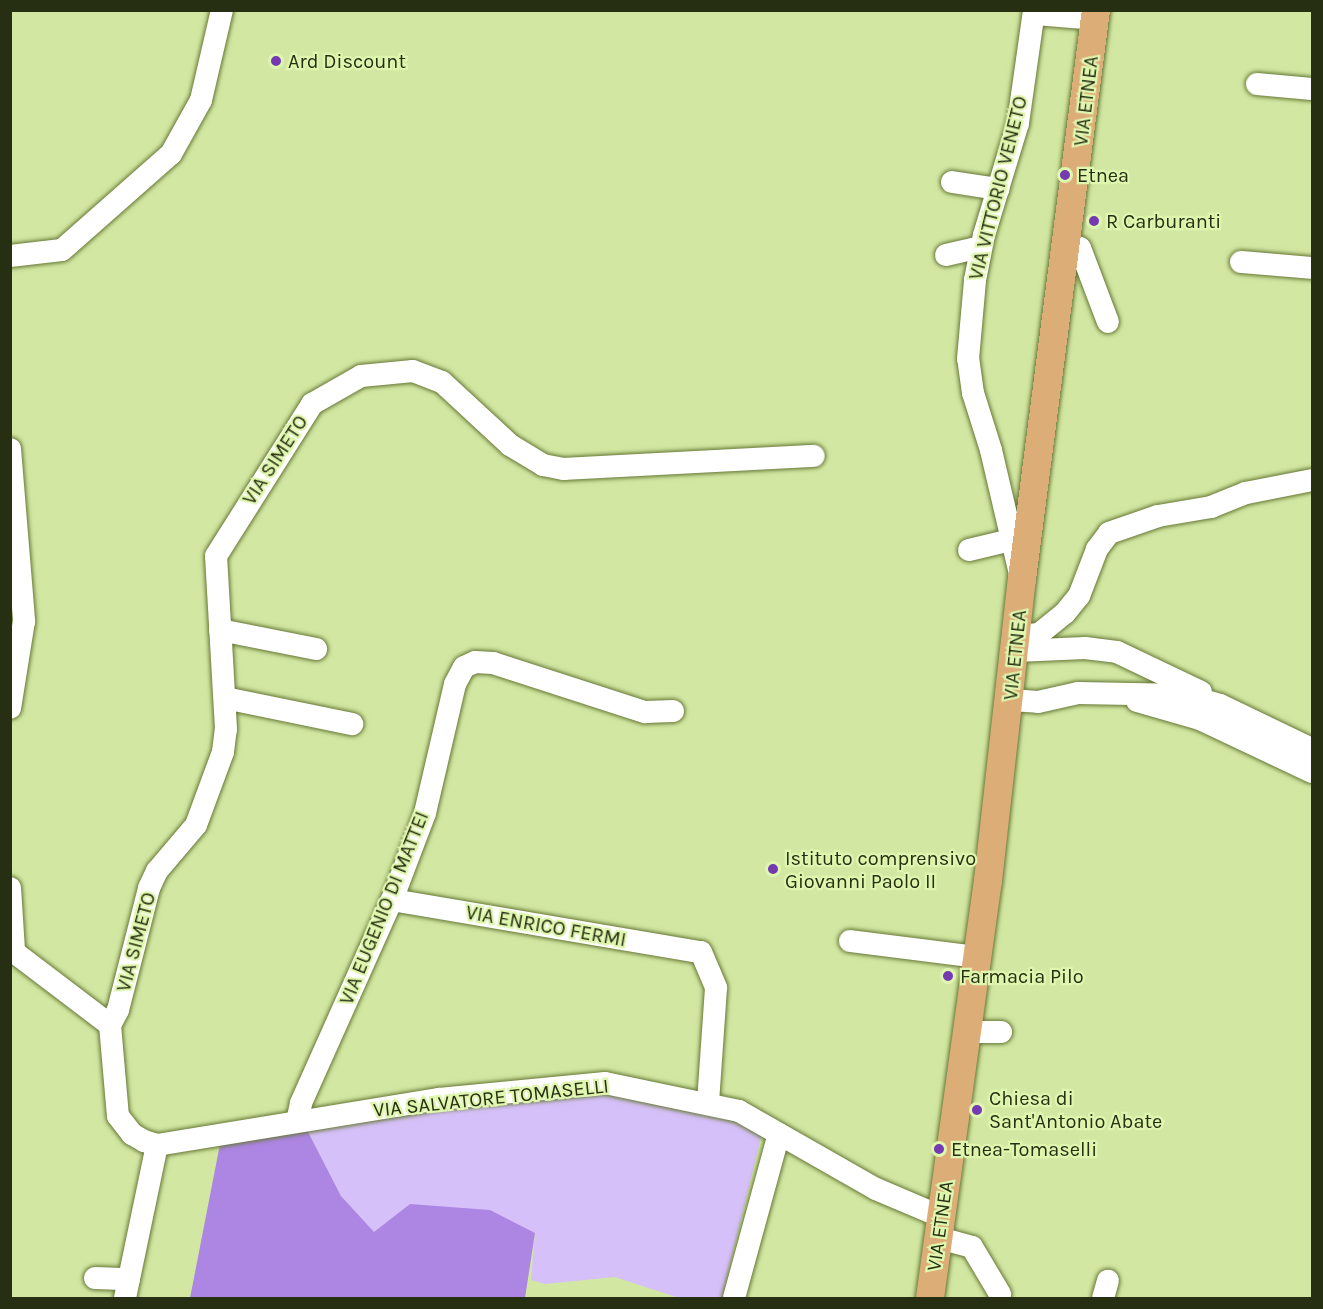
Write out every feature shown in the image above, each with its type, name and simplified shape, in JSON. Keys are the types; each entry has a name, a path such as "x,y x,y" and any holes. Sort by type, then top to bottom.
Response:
{"main road":[{"name":"VIA ETNEA","path":"930,1299 1011,700 1031,641 1022,579 1096,15"}],"street":[{"path":"10,256 62,250 171,154 201,100 222,10"},
{"path":"1034,12 1096,15"},
{"name":"VIA VITTORIO VENETO","path":"1022,579 991,450 973,393 968,359 981,247 1018,123 1034,12"},
{"path":"1257,84 1312,89"},
{"path":"952,182 998,189"},
{"path":"1067,246 1080,248 1108,322"},
{"path":"946,255 981,247"},
{"path":"1241,261 1312,268"},
{"name":"VIA SIMETO","path":"110,1026 118,1010 149,888 157,871 196,825 213,783 226,729 215,572 222,543 304,412 340,386 361,376 413,371 430,375 526,458 564,469 814,456"},
{"path":"10,449 24,621 10,708"},
{"path":"1031,641 1079,596 1097,549 1109,533 1158,516 1211,507 1246,493 1312,480"},
{"path":"969,550 1011,540"},
{"path":"220,630 316,650"},
{"path":"1031,641 1105,649 1126,654 1190,684 1220,705 1312,749"},
{"name":"VIA EUGENIO DI MATTEI","path":"297,1121 301,1103 392,900 425,813 454,684 464,667 475,662 493,663 645,712 673,711"},
{"path":"1011,700 1038,702 1067,694 1101,692 1171,693 1220,705"},
{"path":"1101,692 1200,719 1312,772"},
{"path":"225,698 352,724"},
{"path":"10,888 12,950 110,1026 118,1116 132,1134 157,1145 127,1289 95,1278"},
{"name":"VIA ENRICO FERMI","path":"392,900 701,952 716,988 708,1103"},
{"path":"850,941 976,957"},
{"path":"966,1032 1001,1032"},
{"name":"VIA SALVATORE TOMASELLI","path":"157,1145 439,1099 605,1083 739,1111 972,1247 1000,1294"},
{"path":"734,1299 779,1134"}],"shaded area":[{"path":"605,1091 733,1116 762,1133 722,1298 679,1298 615,1277 545,1284 531,1280 535,1233 410,1204 374,1233 341,1196 306,1128 441,1105"},
{"path":"306,1128 341,1196 374,1232 410,1204 490,1210 535,1233 525,1298 190,1298 220,1144"}],"place":[{"name":"Ard Discount","path":"276,61"},
{"name":"Etnea","path":"1065,175"},
{"name":"R Carburanti","path":"1094,221"},
{"name":"Istituto comprensivo Giovanni Paolo II","path":"773,869"},
{"name":"Farmacia Pilo","path":"948,976"},
{"name":"Chiesa di Sant'Antonio Abate","path":"977,1110"},
{"name":"Etnea-Tomaselli","path":"939,1149"}]}
